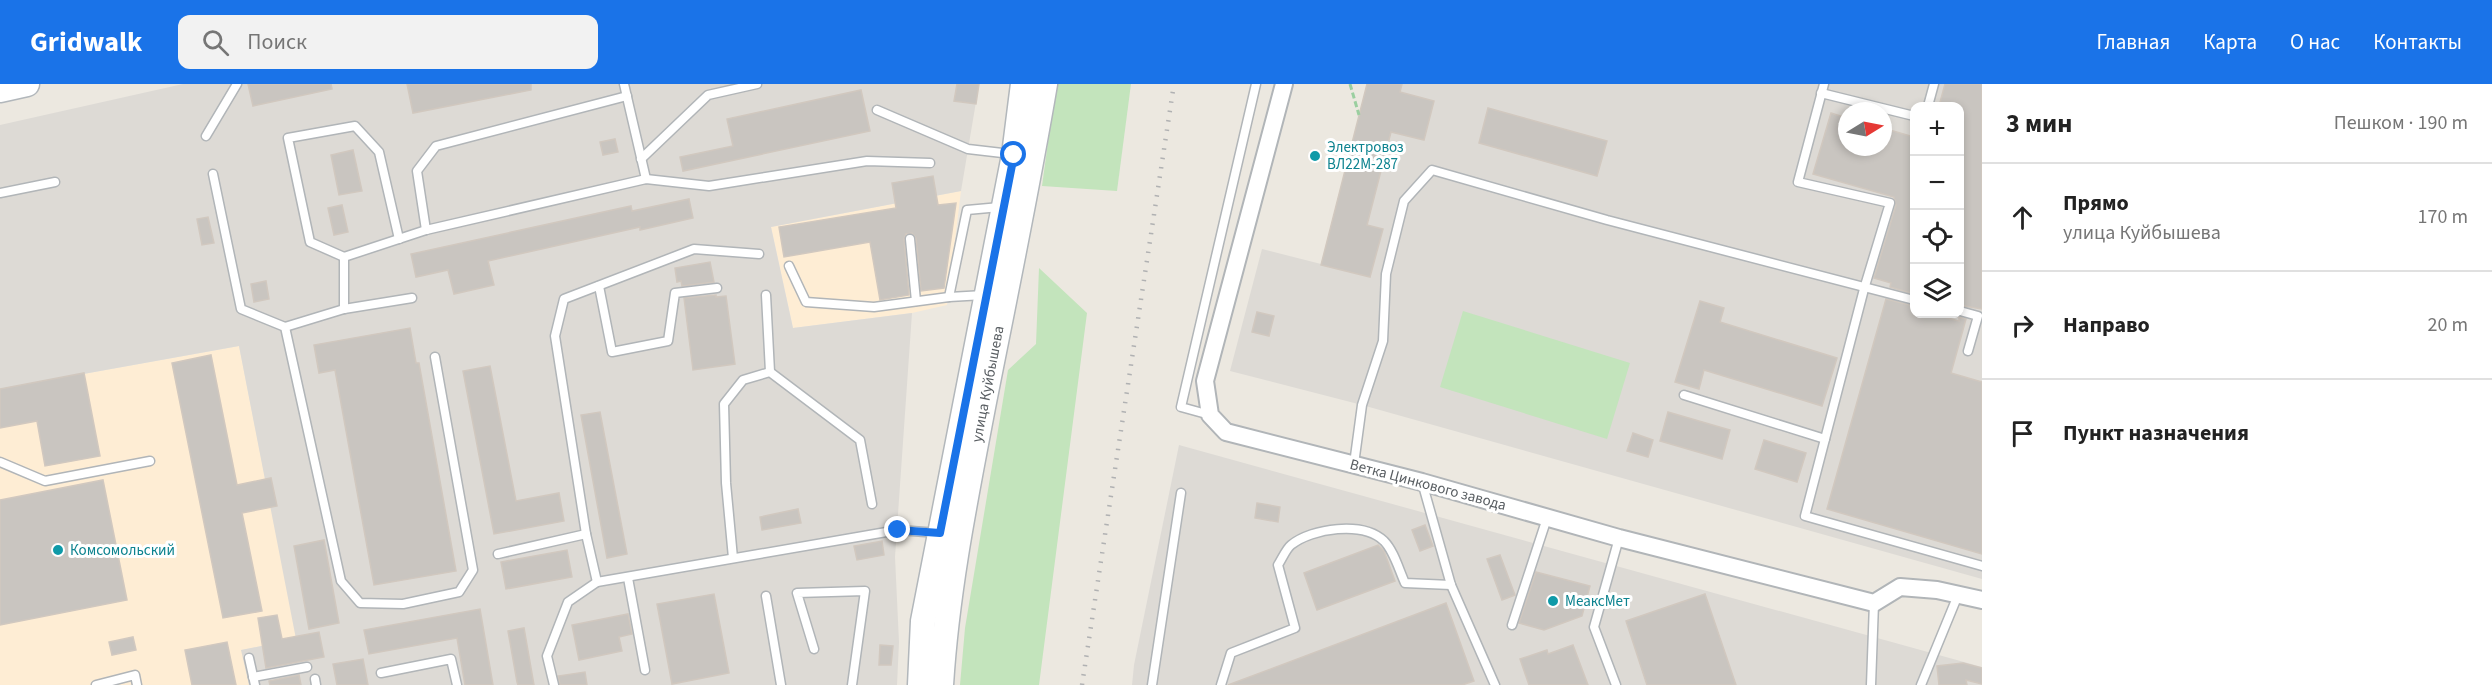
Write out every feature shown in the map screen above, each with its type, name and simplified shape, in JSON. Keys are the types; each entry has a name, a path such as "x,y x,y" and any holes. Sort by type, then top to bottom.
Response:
{"main road":[{"path":"0,90 27,84"},
{"name":"улица Куйбышева","path":"941,685 949,536 987,295 1014,155 1023,84"},
{"name":"улица Куйбышева","path":"920,685 923,621 949,536 1032,160 1045,84"}],"street":[{"path":"1210,415 1205,381 1284,84"},
{"name":"Ветка Цинкового завода","path":"1210,415 1226,432 1422,482 1619,538 1874,603"},
{"path":"1874,603 1900,587 1937,590 1982,600"}],"lane":[{"path":"206,136 237,84"},
{"path":"624,84 646,179"},
{"path":"641,159 708,95 757,84"},
{"path":"1210,415 1181,407 1256,84"},
{"path":"1929,102 1934,84"},
{"path":"1910,115 1822,88 1798,182 1890,203 1864,289 1804,516 1982,566"},
{"path":"426,230 417,171 436,146 627,96"},
{"path":"877,110 968,149 1014,155"},
{"path":"399,239 379,152 355,126 288,138 310,242 344,257 399,239 426,230 646,179 709,186 867,161 930,163"},
{"path":"1354,464 1362,405 1383,341 1386,274 1404,201 1432,170 1608,220 1864,289 1910,299"},
{"path":"213,174 241,309 285,327 345,309 412,298"},
{"path":"0,193 55,182"},
{"path":"949,297 967,210 1004,207"},
{"path":"910,239 916,301"},
{"path":"597,582 586,534 555,336 564,299 694,249 759,254"},
{"path":"344,257 345,309"},
{"path":"789,266 806,302 874,308 949,297 987,295"},
{"path":"598,286 612,352 668,341 675,293 717,288"},
{"path":"766,296 770,372 860,440 873,504"},
{"path":"1964,312 1978,316 1968,351"},
{"path":"285,327 341,581 360,603 403,604 459,592 473,570 435,357"},
{"path":"732,558 726,483 724,404 743,380 770,372"},
{"path":"1684,395 1825,439"},
{"path":"0,462 45,481 150,460"},
{"path":"1422,482 1451,585 1495,685"},
{"path":"1152,685 1181,493"},
{"path":"1512,626 1547,518"},
{"path":"1221,685 1231,653 1295,628 1278,565 1290,546 1308,536 1340,528 1363,530 1384,541 1405,583 1451,585"},
{"path":"555,685 547,656 568,602 597,582 898,530 949,536"},
{"path":"498,554 586,534"},
{"path":"1616,685 1594,627 1619,538"},
{"path":"628,578 645,670"},
{"path":"814,649 797,593 865,591 852,685"},
{"path":"1921,685 1958,595"},
{"path":"766,596 781,685"},
{"path":"1871,685 1874,603"},
{"path":"249,658 254,681 307,667"},
{"path":"381,673 451,659 457,685"},
{"path":"96,685 135,675 137,685"}],"path":[{"path":"1350,84 1359,115"}],"shaded area":[{"path":"183,84 979,84 961,191 771,227 793,328 912,313 895,557 899,642 897,685 249,685 241,650 296,639 239,346 0,389 0,125"},
{"path":"1367,84 1982,84 1982,579 1362,405 1230,371 1262,249 1321,264"},
{"path":"961,191 947,305 912,313 793,328 771,227"},
{"path":"239,346 297,639 242,650 249,685 0,685 0,389"},
{"path":"1179,445 1982,667 1982,685 1132,685 1134,665"}],"green space":[{"path":"1056,84 1131,84 1117,191 1042,186"},
{"path":"1039,268 1087,313 1039,685 960,685 965,628 1008,370 1036,344"},
{"path":"1463,311 1630,363 1607,439 1440,387"}],"building":[{"path":"248,84 331,84 332,89 253,106"},
{"path":"407,84 531,84 531,90 413,113"},
{"path":"957,84 979,84 976,104 954,101"},
{"path":"1367,84 1402,84 1400,92 1434,101 1424,140 1391,132 1367,225 1383,229 1370,277 1321,265"},
{"path":"1945,84 1982,84 1982,309 1964,306 1964,102 1940,102"},
{"path":"861,90 870,131 683,171 680,157 733,146 727,119"},
{"path":"1488,108 1607,141 1597,176 1479,143"},
{"path":"1831,113 1838,115 1838,156 1892,156 1892,131 1910,136 1910,293 1890,287 1891,283 1874,278 1896,205 1894,197 1813,174"},
{"path":"615,139 618,152 603,155 600,142"},
{"path":"353,150 362,191 339,195 331,155"},
{"path":"933,176 938,205 956,203 944,288 921,291 916,238 912,233 906,234 904,239 909,295 880,300 870,242 784,257 779,227 896,208 892,183"},
{"path":"689,199 693,218 640,230 640,227 488,261 494,285 454,294 448,270 416,277 411,254 631,206 632,211"},
{"path":"342,205 348,232 334,235 328,208"},
{"path":"208,217 214,243 202,245 197,219"},
{"path":"710,262 714,282 682,286 681,281 677,282 675,268"},
{"path":"266,281 269,299 254,302 251,284"},
{"path":"716,295 716,297 726,296 735,364 693,370 684,298"},
{"path":"1886,299 1910,305 1910,318 1948,318 1959,321 1959,318 1966,319 1951,373 1982,382 1982,554 1827,509"},
{"path":"1700,301 1724,308 1720,322 1837,358 1822,406 1704,370 1699,389 1675,382"},
{"path":"1257,312 1274,316 1269,336 1252,332"},
{"path":"410,328 416,363 419,363 456,571 374,585 335,370 319,373 314,345"},
{"path":"211,355 237,485 271,478 277,506 242,513 262,611 223,618 172,363"},
{"path":"490,366 516,501 559,493 564,521 494,534 463,371"},
{"path":"84,373 100,456 45,466 37,421 0,428 0,389"},
{"path":"600,412 627,554 607,558 581,415"},
{"path":"1668,412 1730,430 1722,459 1660,441"},
{"path":"1633,433 1653,440 1648,457 1627,451"},
{"path":"1764,440 1806,453 1797,482 1755,469"},
{"name":"Комсомольский","path":"103,480 127,600 0,625 0,500"},
{"path":"1257,503 1280,507 1278,522 1255,518"},
{"path":"798,509 801,523 762,530 760,517"},
{"path":"1425,525 1433,546 1420,551 1412,530"},
{"path":"324,540 339,623 309,629 294,546"},
{"path":"882,541 884,555 857,560 854,546"},
{"path":"1378,545 1384,551 1395,581 1317,610 1304,573"},
{"path":"567,550 572,577 506,589 501,562"},
{"path":"1500,555 1515,595 1502,600 1487,559"},
{"name":"МеаксМет","path":"1536,572 1590,586 1582,616 1544,630 1519,623"},
{"path":"714,594 729,673 672,684 657,604"},
{"path":"1705,594 1736,685 1647,685 1626,621"},
{"path":"1446,603 1474,681 1462,685 1228,685"},
{"path":"480,609 493,685 465,685 457,638 369,654 364,630"},
{"path":"628,614 632,634 619,637 622,651 579,660 572,625"},
{"path":"277,615 282,639 319,632 324,657 266,668 258,618"},
{"path":"524,628 534,685 518,685 508,631"},
{"path":"133,637 136,650 112,655 109,642"},
{"path":"227,642 236,685 192,685 185,650"},
{"path":"880,645 893,646 891,665 879,665"},
{"path":"1573,645 1588,685 1529,685 1520,659 1547,650 1548,654"},
{"path":"363,659 368,685 337,685 333,664"},
{"path":"1963,663 1982,668 1982,684 1966,680 1967,685 1939,685 1937,666"},
{"path":"585,672 587,685 560,685 558,676"},
{"path":"299,675 301,685 270,685 269,681"}],"railway":[{"path":"1082,685 1174,84"}],"place":[{"name":"Электровоз ВЛ22М-287","path":"1315,156"},
{"name":"Комсомольский","path":"58,550"},
{"name":"МеаксМет","path":"1553,601"}],"route":[{"path":"898,530 940,533 1014,155"}]}
